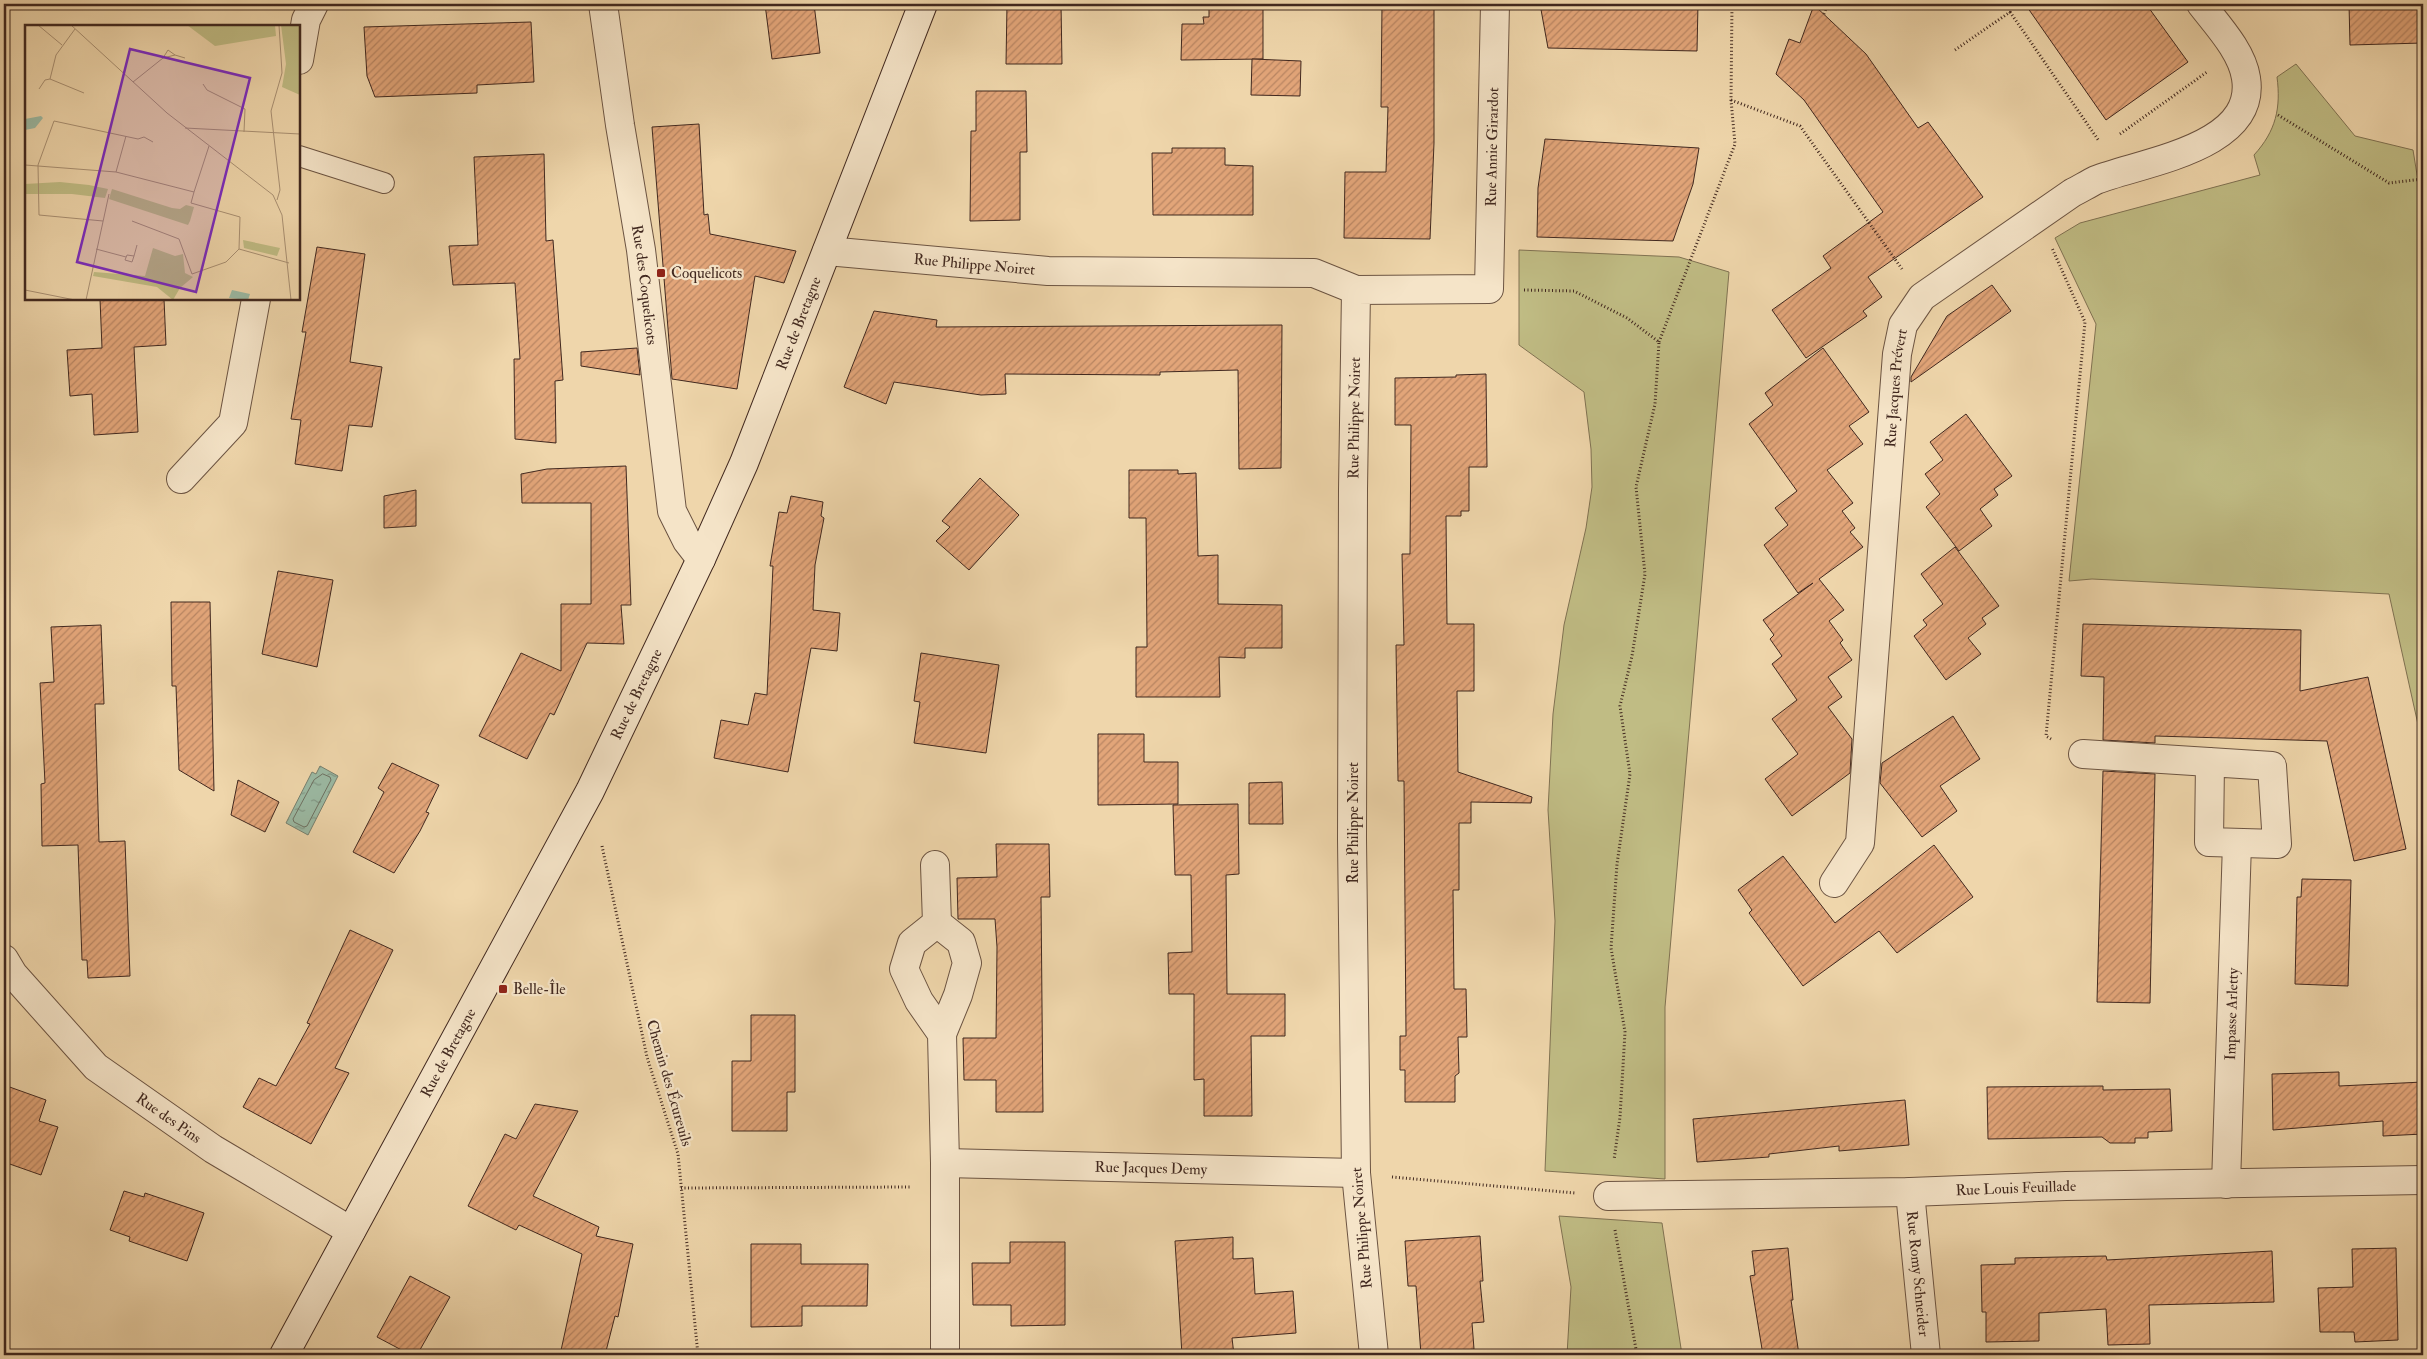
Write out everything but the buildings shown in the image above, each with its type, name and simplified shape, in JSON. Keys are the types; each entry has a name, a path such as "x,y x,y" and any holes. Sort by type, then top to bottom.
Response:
{"street":[{"path":"300,54 306,20 314,4"},
{"name":"Rue des Coquelicots","path":"603,4 620,125 641,250 672,512 686,541 701,560"},
{"name":"Rue de Bretagne","path":"284,1355 590,791 701,560 744,463 923,4"},
{"name":"Rue Annie Girardot","path":"1489,289 1495,4"},
{"name":"Rue Jacques Prévert","path":"1834,882 1860,843 1897,354 1903,325 1922,298 2072,193 2095,181 2182,153 2226,131 2239,116 2246,97 2246,78 2238,56 2201,4"},
{"name":"Rue Philippe Noiret","path":"827,251 1048,271 1314,273 1356,290 1489,289"},
{"name":"Rue Philippe Noiret","path":"1356,290 1353,489 1352,849 1356,1173 1374,1355"},
{"path":"181,479 233,423 256,300"},
{"path":"2082,754 2210,762 2272,766 2277,844 2209,842 2210,762"},
{"name":"Impasse Arletty","path":"2226,1184 2237,843"},
{"path":"935,865 937,923 961,942 967,962 958,995 942,1034 945,1175 945,1355"},
{"path":"937,923 912,943 904,968 919,1001 942,1034"},
{"name":"Rue des Pins","path":"7,968 96,1067 214,1149 351,1231"},
{"name":"Rue Jacques Demy","path":"945,1175 1356,1173"},
{"name":"Rue Louis Feuillade","path":"1608,1196 1910,1192 2066,1186 2423,1180"},
{"name":"Rue Romy Schneider","path":"1910,1192 1926,1355"}],"lane":[{"path":"300,156 384,183"}],"path":[{"path":"1637,1355 1608,1196 1620,1117 1625,1032 1611,948 1617,864 1630,774 1620,706 1632,656 1645,574 1636,487 1655,404 1658,342 1735,144 1731,100 1732,4"},
{"path":"1824,14 1828,4"},
{"path":"2005,4 2102,147"},
{"path":"1955,50 2010,12"},
{"path":"2118,135 2212,67"},
{"path":"2246,97 2389,182 2423,179"},
{"path":"1731,100 1800,126 1922,298"},
{"path":"2038,218 2085,322 2046,736 2082,754"},
{"path":"1489,289 1574,291 1627,318 1658,342"},
{"name":"Chemin des Écureuils","path":"590,791 647,1057 678,1154 698,1355"},
{"path":"1356,1173 1608,1196"},
{"path":"681,1188 945,1175"}],"shaded area":[{"path":"2296,64 2355,136 2413,150 2419,187 2423,188 2423,747 2389,594 2092,579 2069,581 2096,324 2055,238 2080,223 2260,175 2254,155 2267,137 2275,119 2278,99 2277,77"},
{"path":"1519,250 1679,257 1729,272 1665,1007 1665,1179 1545,1171 1555,921 1548,810 1553,714 1564,625 1586,528 1592,487 1591,449 1584,392 1519,345"},
{"path":"1559,1216 1662,1223 1682,1355 1567,1355 1571,1287"}],"water":[{"path":"320,766 338,776 308,835 286,823 312,772 316,774"}],"place":[{"name":"Coquelicots","path":"661,273"},
{"name":"Belle-Île","path":"503,989"}]}
